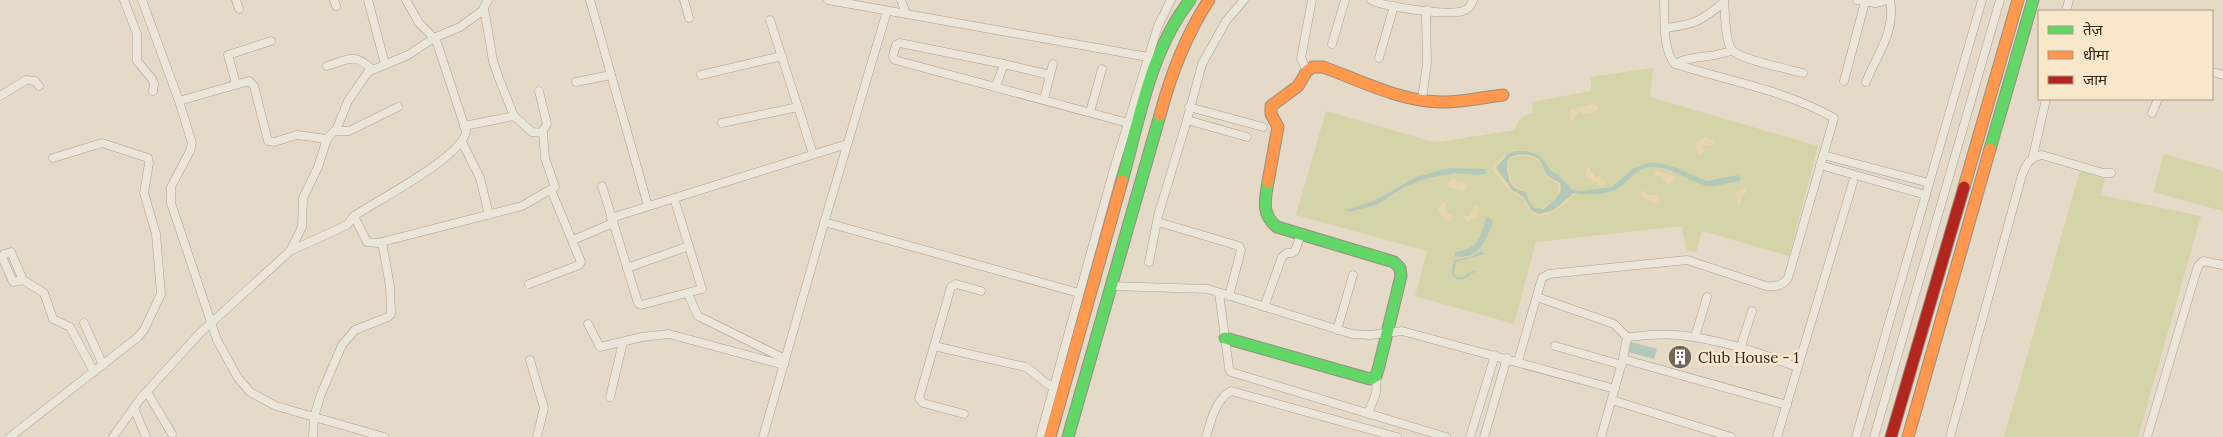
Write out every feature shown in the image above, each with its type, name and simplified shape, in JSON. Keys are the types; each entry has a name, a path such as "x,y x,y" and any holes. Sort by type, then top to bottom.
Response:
{"street":[{"path":"124,0 137,34 137,61 152,79 154,84 153,91"},
{"path":"142,0 179,101 192,143 190,151 171,187 171,203 211,324 238,378 250,392 276,406 384,437"},
{"path":"236,0 239,9"},
{"path":"368,0 385,64"},
{"path":"113,437 147,392 211,324 290,251 347,225 354,216 426,172 462,142 466,134 464,126 434,38 419,24 406,0"},
{"path":"591,0 648,206"},
{"path":"684,0 690,18"},
{"path":"828,0 1148,57"},
{"path":"901,0 906,14"},
{"path":"1040,437 1128,123 1158,26 1171,0"},
{"path":"1050,437 1152,75 1163,47 1184,7 1190,0"},
{"path":"1068,437 1178,55 1196,19 1209,0"},
{"path":"1150,262 1158,222 1202,64 1226,21 1244,0"},
{"path":"1307,71 1301,58 1312,0"},
{"path":"1332,44 1345,0"},
{"path":"1371,0 1394,6 1428,10 1464,11 1473,0"},
{"path":"1518,361 1542,278 1549,274 1687,260 1775,287 1784,283 1788,278 1834,118 1812,106 1777,93 1675,64 1670,59 1664,0"},
{"path":"1844,81 1861,1 1875,3 1889,0 1893,14 1891,25 1866,82"},
{"path":"1856,437 1982,0"},
{"path":"1874,437 2000,0"},
{"path":"1891,437 2018,0"},
{"path":"1908,437 2033,0"},
{"path":"1666,28 1691,24 1702,20 1724,1"},
{"path":"1724,1 1729,43 1732,50 1752,60 1803,73"},
{"path":"290,251 302,227 302,198 318,167 327,139 335,130 360,80 372,69 408,55 434,38 460,27 486,4"},
{"path":"486,4 493,61 514,116 532,132 542,132"},
{"path":"1379,58 1394,6"},
{"path":"764,437 824,222 887,10"},
{"path":"1422,99 1427,63 1426,17 1428,10"},
{"path":"770,20 813,154"},
{"path":"236,84 228,55 271,41"},
{"path":"1050,75 900,43 896,45 893,56 895,60 1128,123"},
{"path":"1675,64 1685,58 1723,55 1732,50"},
{"path":"701,75 782,56"},
{"path":"327,66 356,58 361,59 372,69"},
{"path":"996,86 1004,64"},
{"path":"1044,99 1053,64"},
{"path":"1368,414 1376,393 1376,374 1389,332 1401,276 1400,268 1394,262 1277,227 1269,221 1265,214 1264,204 1278,127 1271,114 1270,106 1298,86 1307,71 1313,67 1323,67 1422,99 1445,102 1503,95"},
{"path":"1090,112 1102,69"},
{"path":"576,82 611,75"},
{"path":"0,96 26,80 35,81 39,86"},
{"path":"179,101 250,81 254,86 267,139 271,143 297,135 327,139"},
{"path":"354,216 367,242 382,242 526,204 551,190 556,186 545,158 542,132 547,124 539,91"},
{"path":"1950,437 2022,175 2033,156 2046,100"},
{"path":"2152,114 2158,100"},
{"path":"335,130 349,131 398,107"},
{"path":"722,123 798,107"},
{"path":"1189,107 1263,127"},
{"path":"464,126 514,116"},
{"path":"1187,120 1247,137"},
{"path":"462,142 480,178 489,215"},
{"path":"10,437 138,337 160,299 160,269 156,234 144,193 150,160 102,143 53,158"},
{"path":"572,240 648,206 847,144"},
{"path":"2033,156 2042,154 2103,173 2111,173"},
{"path":"1823,155 1929,183"},
{"path":"1820,165 1926,195"},
{"path":"1777,437 1853,182"},
{"path":"602,186 639,305 702,289 674,198"},
{"path":"529,284 580,264 551,190"},
{"path":"824,222 1079,293"},
{"path":"1158,222 1238,246 1241,250 1229,296"},
{"path":"1264,307 1282,257 1295,250 1300,234"},
{"path":"314,437 314,417 321,394 342,345 355,330 388,317 391,314 390,286 382,242"},
{"path":"627,268 689,246"},
{"path":"2147,437 2198,266 2203,261 2223,265"},
{"path":"1337,330 1353,275"},
{"path":"23,280 44,293 53,319 70,327 94,372"},
{"path":"964,414 920,401 951,287 956,284 980,291"},
{"path":"1111,286 1198,288 1352,334 1370,335 1402,331 1507,358 1615,389"},
{"path":"1219,293 1229,368 1236,374 1446,437"},
{"path":"688,294 698,316 785,362"},
{"path":"1537,297 1614,324 1627,337 1675,334 1695,337 1742,346 1797,366"},
{"path":"1695,337 1707,297"},
{"path":"1742,346 1752,311"},
{"path":"84,323 103,365"},
{"path":"588,324 600,348 642,337 670,334 785,362"},
{"path":"1600,437 1623,362 1627,337"},
{"path":"1225,338 1370,379 1376,374"},
{"path":"610,396 624,342"},
{"path":"934,346 1025,368 1030,370 1044,383 1054,387"},
{"path":"1555,346 1787,405"},
{"path":"1470,437 1495,355"},
{"path":"1484,437 1507,358"},
{"path":"530,360 544,408 537,437"},
{"path":"1485,389 1497,393"},
{"path":"147,392 172,434"},
{"path":"1206,437 1214,411 1226,395 1231,392 1398,437"},
{"path":"1612,400 1731,437"},
{"path":"134,408 146,437"}],"shaded area":[{"path":"1653,68 1650,97 1818,146 1789,256 1702,231 1696,252 1686,250 1682,226 1536,242 1514,324 1415,296 1427,251 1296,215 1326,111 1439,142 1515,130 1521,118 1533,113 1532,102 1591,91 1591,77"},
{"path":"1515,151 1526,151 1540,156 1552,172 1558,175 1573,190 1583,191 1612,187 1634,168 1648,163 1658,163 1674,167 1707,181 1738,175 1741,178 1739,181 1707,186 1663,168 1644,168 1615,190 1598,194 1574,193 1554,210 1539,214 1531,210 1524,197 1512,190 1496,168 1508,154","holes":["1523,154 1533,156 1539,160 1546,174 1560,183 1559,195 1544,209 1535,208 1529,201 1526,192 1517,190 1509,178 1507,162 1511,157"]},
{"path":"2164,154 2223,171 2223,211 2153,192"},
{"path":"1450,168 1484,169 1488,173 1480,175 1455,173 1427,178 1404,187 1376,205 1349,212 1346,210 1376,200 1416,177"},
{"path":"2080,171 2105,179 2100,195 2201,216 2138,437 2004,437"},
{"path":"1489,217 1493,222 1480,248 1470,255 1463,257 1455,256 1455,252 1467,249 1475,244 1480,237 1486,219"},
{"path":"1480,251 1486,254 1456,262 1454,273 1456,277 1463,277 1473,270 1478,271 1463,279 1456,278 1452,273 1454,260 1471,257"},
{"path":"1631,342 1657,349 1654,359 1628,352"}],"sand":[{"path":"1593,104 1598,105 1598,110 1591,114 1578,112 1573,121 1570,120 1569,112 1571,109"},
{"path":"1707,136 1709,140 1714,139 1715,144 1711,146 1702,145 1704,152 1699,154 1695,144"},
{"path":"1505,154 1507,156 1496,166 1513,191 1520,194 1534,213 1554,210 1574,193 1577,193 1552,213 1540,216 1534,215 1527,208 1524,200 1510,191 1491,168"},
{"path":"1516,155 1530,155 1537,158 1541,161 1548,176 1560,183 1559,194 1558,184 1545,176 1541,165 1533,158 1527,156 1516,157 1510,159 1507,164 1512,183 1520,189 1527,191 1527,196 1525,191 1512,186 1506,164 1509,157"},
{"path":"1590,167 1590,173 1593,173 1596,177 1600,176 1605,181 1605,184 1599,186 1597,181 1593,183 1592,179 1585,177 1587,168"},
{"path":"1657,171 1675,176 1675,180 1667,184 1667,180 1665,181 1660,176 1655,176"},
{"path":"1454,179 1457,182 1460,181 1467,184 1468,187 1464,191 1448,187 1448,182"},
{"path":"1746,187 1747,192 1741,196 1741,203 1737,205 1736,192"},
{"path":"1641,190 1650,195 1658,195 1660,202 1655,204 1644,199 1641,196"},
{"path":"1442,203 1446,203 1445,211 1448,212 1447,215 1451,214 1453,217 1450,222 1443,218 1438,209"},
{"path":"1475,205 1480,208 1476,218 1466,222 1464,216 1469,216 1470,212 1474,211"}],"traffic: fast":[{"path":"1122,181 1140,111 1155,64 1176,20 1190,0"},
{"path":"1990,149 2033,0"},
{"path":"1068,437 1160,115"},
{"path":"1225,338 1370,379 1376,376 1379,366 1401,276 1400,268 1394,262 1277,227 1266,212 1265,201 1268,182"}],"traffic: slow":[{"path":"1160,115 1180,56 1193,27 1209,0"},
{"path":"1964,187 2018,0"},
{"path":"1268,182 1278,127 1271,114 1271,106 1298,86 1307,71 1313,67 1323,67 1383,90 1414,99 1445,102 1503,95"},
{"path":"1908,437 1990,149"},
{"path":"1050,437 1122,181"}],"traffic: jam":[{"path":"1891,437 1964,187"}],"place":[{"name":"Club House - 1","path":"1680,357"}]}
